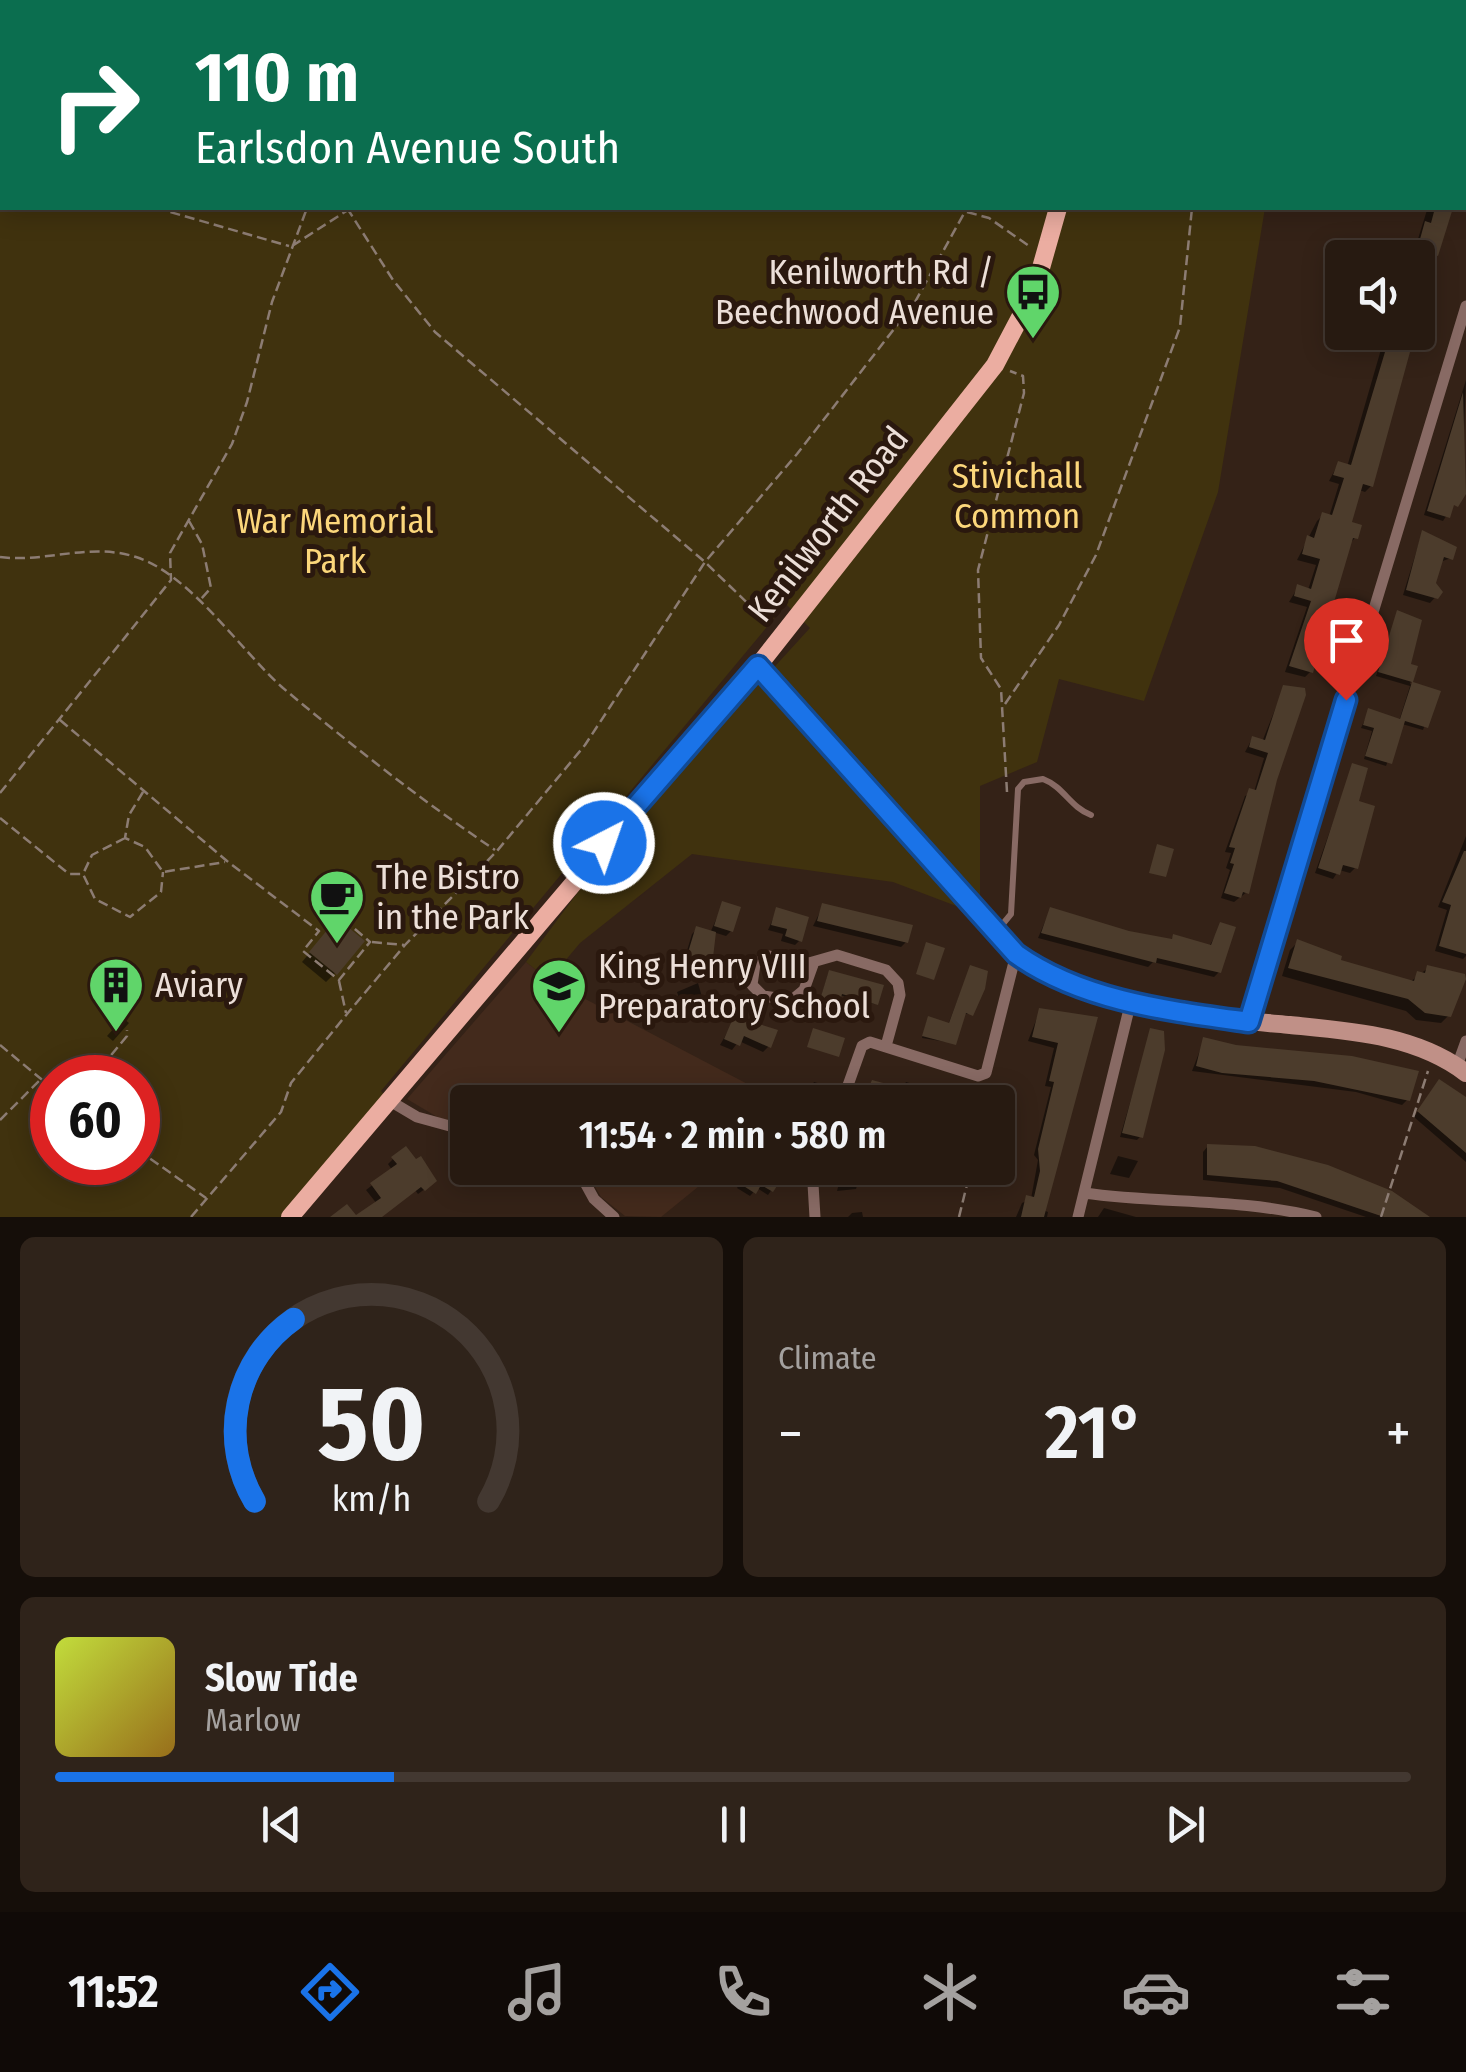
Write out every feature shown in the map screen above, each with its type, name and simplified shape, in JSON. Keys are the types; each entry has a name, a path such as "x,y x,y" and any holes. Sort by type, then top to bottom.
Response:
{"main road":[{"name":"Kenilworth Road","path":"290,1217 758,666 995,365 1020,323 1046,259 1058,210"},
{"path":"758,666 1016,954 1072,983 1131,1002 1249,1022 1377,1034 1434,1052 1461,1069"}],"street":[{"path":"1249,1022 1466,306"},
{"path":"848,1085 862,1046 870,1042 984,1075 1016,954"},
{"path":"814,962 804,990 792,1000 763,996 752,985 752,970 763,958 814,962 842,955 881,968 894,977 900,995 886,1046"},
{"path":"1078,1217 1131,1002"},
{"path":"1461,1069 1466,1041"},
{"path":"390,1101 417,1116 450,1126"},
{"path":"586,1185 594,1199 614,1217"},
{"path":"813,1185 816,1216"},
{"path":"1084,1193 1150,1202 1250,1202 1316,1217"}],"lane":[{"path":"996,932 1011,914 1018,789 1024,782 1044,779 1064,792 1077,810 1091,815"}],"path":[{"path":"163,210 291,247"},
{"path":"0,793 171,580 170,553 232,444 248,402 272,302 306,210"},
{"path":"291,247 346,210"},
{"path":"350,210 393,280 435,332 705,562 781,636"},
{"path":"191,1217 281,1112 291,1082 347,1014 405,945 496,851 585,745 705,562 915,302 966,210"},
{"path":"969,210 1009,230 1046,259"},
{"path":"1003,707 1059,625 1096,555 1180,327 1192,210"},
{"path":"995,365 1023,376 1024,392 978,570 981,658 1001,689 1006,790"},
{"path":"188,519 202,544 212,588 200,600"},
{"path":"0,557 17,560 88,550 149,561 200,600 283,688 372,760 496,851"},
{"path":"59,720 226,862 319,930"},
{"path":"124,838 128,815 143,792"},
{"path":"0,818 70,874 83,874"},
{"path":"83,874 95,899 130,917 160,892 163,872 145,847 124,838"},
{"path":"83,874 92,855 124,838"},
{"path":"163,872 226,862"},
{"path":"347,1014 339,980 303,951 319,930 335,912 370,942 405,945"},
{"path":"339,980 370,942"},
{"path":"111,1055 127,1036 127,1030"},
{"path":"0,1045 30,1070"},
{"path":"1381,1217 1434,1052"},
{"path":"984,1075 990,1085"},
{"path":"0,1120 30,1090"},
{"path":"160,1165 207,1198"},
{"path":"959,1217 967,1185"}],"shaded area":[{"name":"King Henry VIII Preparatory School","path":"526,962 549,980 749,1085 450,1085 450,1120 407,1099"},
{"path":"594,1185 700,1185 661,1217 625,1216 601,1197"}],"green space":[{"name":"War Memorial Park","path":"0,210 1265,210 1218,492 1144,701 1059,679 1037,762 980,786 980,915 893,882 692,854 580,943 549,980 526,962 619,837 810,628 786,604 381,1091 390,1101 290,1217 0,1217"}],"building":[{"path":"1434,210 1452,210 1438,256 1435,240 1420,240 1425,221 1431,223"},
{"path":"1386,350 1411,350 1373,487 1363,484 1352,522 1362,525 1358,539 1353,538 1313,673 1289,666 1311,601 1294,596 1297,584 1311,589 1320,559 1302,554 1307,535 1314,538 1322,512 1332,515 1344,478 1333,475 1338,461 1351,465"},
{"path":"1463,392 1466,494 1458,507 1454,505 1450,518 1427,511"},
{"path":"1422,530 1457,547 1453,560 1444,557 1436,583 1443,592 1438,599 1406,590"},
{"path":"1397,610 1422,620 1411,664 1418,666 1413,682 1441,691 1428,728 1405,721 1392,764 1365,756 1374,728 1363,725 1368,708 1400,719 1412,682 1378,672"},
{"path":"1283,685 1305,688 1306,695 1277,780 1249,894 1243,892 1241,898 1224,893 1234,864 1230,863 1235,848 1229,847 1249,788 1256,790 1268,753 1249,747 1252,736 1265,740"},
{"path":"1352,763 1368,768 1359,801 1375,806 1358,869 1343,865 1340,875 1318,868"},
{"path":"1157,844 1174,849 1166,877 1149,873"},
{"path":"1464,851 1466,954 1439,946 1451,905 1442,902"},
{"path":"722,901 741,907 733,932 714,926"},
{"path":"822,903 913,925 908,943 817,921"},
{"path":"776,907 809,917 802,942 785,936 787,929 771,925"},
{"path":"1050,907 1129,931 1172,939 1173,934 1211,945 1220,922 1236,927 1221,973 1157,958 1156,963 1041,933"},
{"name":"The Bistro in the Park","path":"337,918 365,941 337,975 309,952"},
{"path":"696,926 716,932 712,966 686,959"},
{"path":"1297,939 1342,956 1341,960 1414,981 1417,971 1425,973 1427,965 1465,974 1466,979 1451,1017 1425,1013 1408,999 1288,968"},
{"path":"926,942 945,948 934,980 916,974"},
{"path":"970,965 988,971 985,989 973,1016 966,1013 956,1045 922,1036 928,1016 949,1023"},
{"path":"829,970 884,985 878,1005 842,994 838,1008 819,1003"},
{"path":"1039,1008 1098,1017 1044,1217 1021,1217 1026,1195 1034,1197 1040,1171 1038,1149 1054,1082 1049,1081 1058,1043 1032,1037"},
{"path":"734,1016 778,1030 771,1048 744,1036 740,1046 724,1039"},
{"path":"813,1028 845,1038 839,1057 807,1047"},
{"path":"1150,1028 1164,1031 1165,1050 1143,1138 1122,1133"},
{"path":"1203,1037 1236,1045 1352,1056 1419,1071 1410,1101 1314,1081 1222,1073 1196,1066"},
{"path":"1439,1079 1466,1097 1466,1153 1417,1111"},
{"path":"1207,1144 1255,1146 1328,1165 1392,1191 1430,1217 1384,1217 1277,1181 1207,1175"},
{"path":"406,1146 416,1159 421,1156 437,1181 425,1191 421,1187 382,1217 330,1217 347,1204 356,1215 381,1198 370,1183 397,1164 391,1157"},
{"path":"742,1185 761,1185 756,1194"}],"place":[{"name":"Kenilworth Rd / Beechwood Avenue","path":"1033,341"},
{"name":"The Bistro in the Park","path":"337,946"},
{"name":"Aviary","path":"116,1034"},
{"name":"King Henry VIII Preparatory School","path":"559,1035"}],"route":[{"path":"604,843 758,666 1016,954 1072,983 1131,1002 1249,1022 1346,700"}],"park label":[{"name":"Stivichall Common","path":"1017,496"}]}
